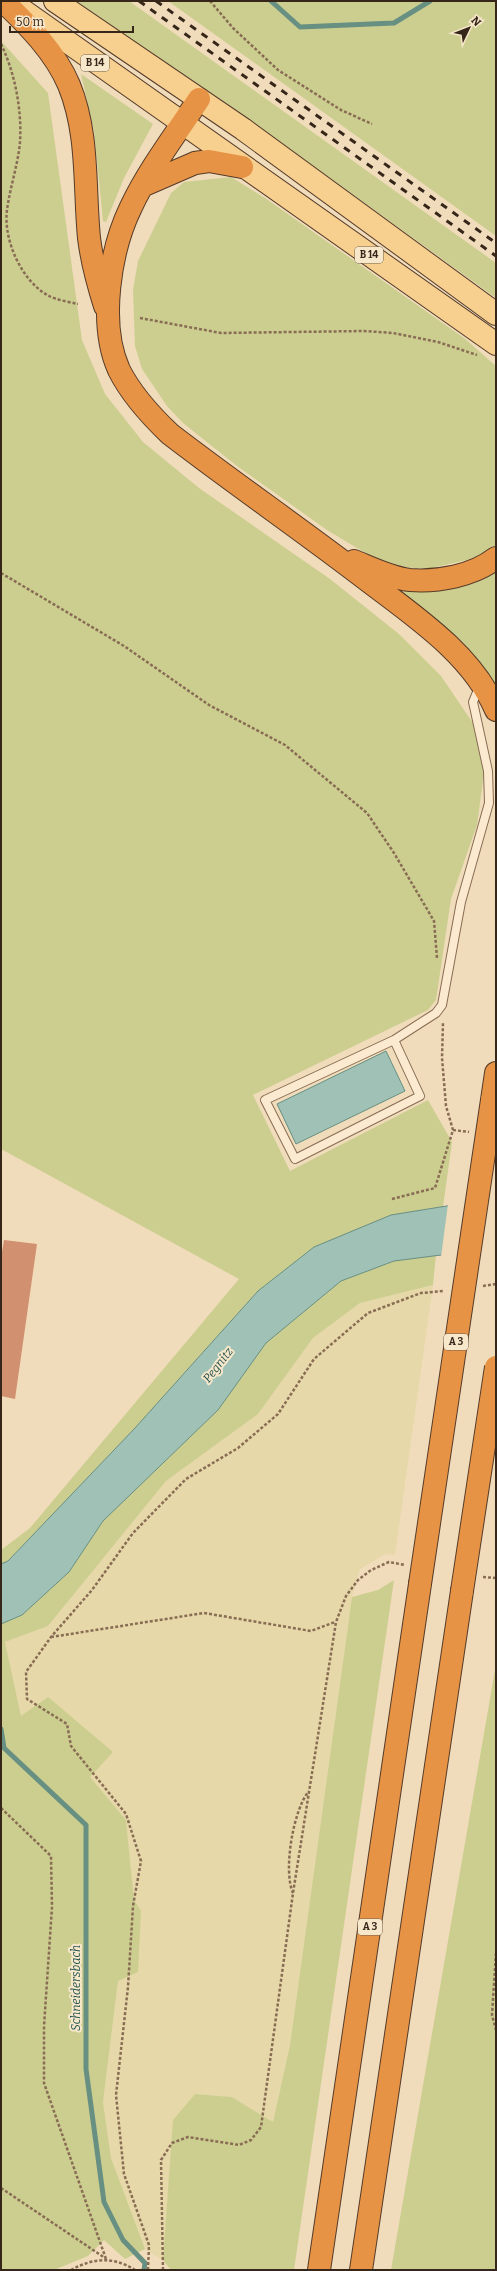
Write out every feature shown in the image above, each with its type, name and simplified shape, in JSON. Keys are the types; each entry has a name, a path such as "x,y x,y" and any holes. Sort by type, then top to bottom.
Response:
{"highway":[{"path":"3,1 26,23 50,52 68,84 79,115 84,143 89,239 94,270 109,316"},
{"path":"199,99 141,187 130,208 114,260 109,316 112,347 119,369 130,389 154,419 191,450 332,553 446,644 481,682 496,710"},
{"path":"141,187 195,163 209,161 242,167"},
{"path":"332,553 374,570 410,580 443,579 469,573 496,558"},
{"name":"A 3","path":"319,2270 416,1575 496,1073"},
{"path":"361,2270 496,1367"}],"main road":[{"name":"B 14","path":"8,1 242,167 490,351"},
{"name":"B 14","path":"55,1 199,99 496,314"}],"lane":[{"path":"394,1040 420,1096 295,1159 265,1100 394,1040 436,1013 442,1005 461,902 488,803 488,771 473,702 481,682"}],"path":[{"path":"210,1 234,28 278,70 341,110 372,124"},
{"path":"1,44 12,72 19,116 18,158 7,211 7,235 24,273 49,296 78,304"},
{"path":"140,318 221,333 364,331 393,333 490,351"},
{"path":"1,573 124,646 209,705 285,745 367,814 394,853 434,921 437,959"},
{"path":"392,1199 434,1188 453,1130 446,1106 442,1058 442,1005"},
{"path":"481,1286 496,1284"},
{"path":"148,2270 149,2245 124,2174 116,2095 128,1987 133,1906 141,1861 126,1814 71,1746 67,1724 26,1699 26,1672 51,1637 92,1590 133,1533 186,1479 238,1448 278,1414 314,1359 368,1314 421,1293 451,1290"},
{"path":"163,2270 161,2160 172,2143 188,2137 239,2145 251,2140 261,2127 294,1893 336,1622 346,1596 358,1580 371,1570 389,1562 416,1575"},
{"path":"481,1576 496,1578"},
{"path":"51,1637 204,1613 311,1631 336,1622"},
{"path":"294,1893 289,1885 288,1874 297,1815 302,1800 310,1791"},
{"path":"1,1808 51,1856 52,1907 44,2026 44,2083 106,2259"},
{"path":"496,1953 492,2015 496,2030"},
{"path":"1,2188 106,2259 126,2265 135,2270"},
{"path":"71,2270 106,2259"}],"shaded area":[{"path":"433,1285 395,1555 385,1554 360,1569 352,1597 290,2045 273,2122 232,2097 195,2094 174,2120 163,2260 145,2249 111,2158 103,2102 118,1981 141,1912 134,1900 126,1820 90,1777 21,1716 5,1642 48,1626 166,1481 258,1414 313,1338 360,1303"}],"green space":[{"path":"73,1 129,1 496,263 496,298 229,105"},
{"path":"168,1 496,1 496,236"},
{"path":"1,41 48,93 82,340 105,394 143,442 199,488 330,579 399,634 441,676 479,732 484,773 477,825 451,899 436,1000 428,1010 253,1095 290,1171 428,1100 452,1142 443,1207 391,1215 314,1247 258,1291 135,1428 8,1561 1,1564 1,1550 30,1528 239,1279 1,1149"},
{"path":"81,74 153,124 124,178 106,222 103,221 94,131"},
{"path":"231,177 265,198 464,338 496,366 496,545 488,552 467,560 427,569 404,567 372,557 327,530 237,466 183,423 167,406 142,369 135,346 133,290 138,261 171,193 184,182"},
{"path":"496,572 496,684 461,644 393,587 421,590 446,589 458,587 482,579"},
{"path":"436,1255 433,1285 360,1303 313,1338 258,1414 166,1481 48,1626 5,1642 21,1716 48,1697 113,1752 90,1777 126,1820 134,1900 141,1911 138,1972 118,1981 103,2102 111,2158 145,2249 125,2259 104,2240 88,2256 54,2270 1,2270 1,1624 22,1615 69,1572 103,1521 218,1410 266,1343 341,1281 394,1261"},
{"path":"394,1580 294,2270 171,2270 163,2260 173,2120 195,2094 232,2097 273,2122 290,2045 352,1597 378,1590"},
{"path":"496,1664 496,2270 391,2270"}],"water":[{"path":"386,1051 405,1091 296,1144 277,1104"},
{"name":"Pegnitz","path":"496,1198 496,1248 394,1261 341,1281 266,1343 218,1410 103,1521 69,1572 22,1615 1,1624 1,1564 8,1561 135,1428 258,1291 314,1247 391,1215"}],"pier":[{"path":"496,1196 496,1250 441,1257 448,1204"}],"building":[{"path":"4,1240 37,1244 15,1399 1,1396 1,1258"}],"waterway":[{"path":"271,1 300,27 394,23 430,1"},
{"name":"Schneidersbach","path":"1,1729 4,1748 86,1825 86,2069 104,2202 123,2240 145,2263 144,2270"}],"railway":[{"path":"139,1 496,256"},
{"path":"156,1 496,243"}]}
